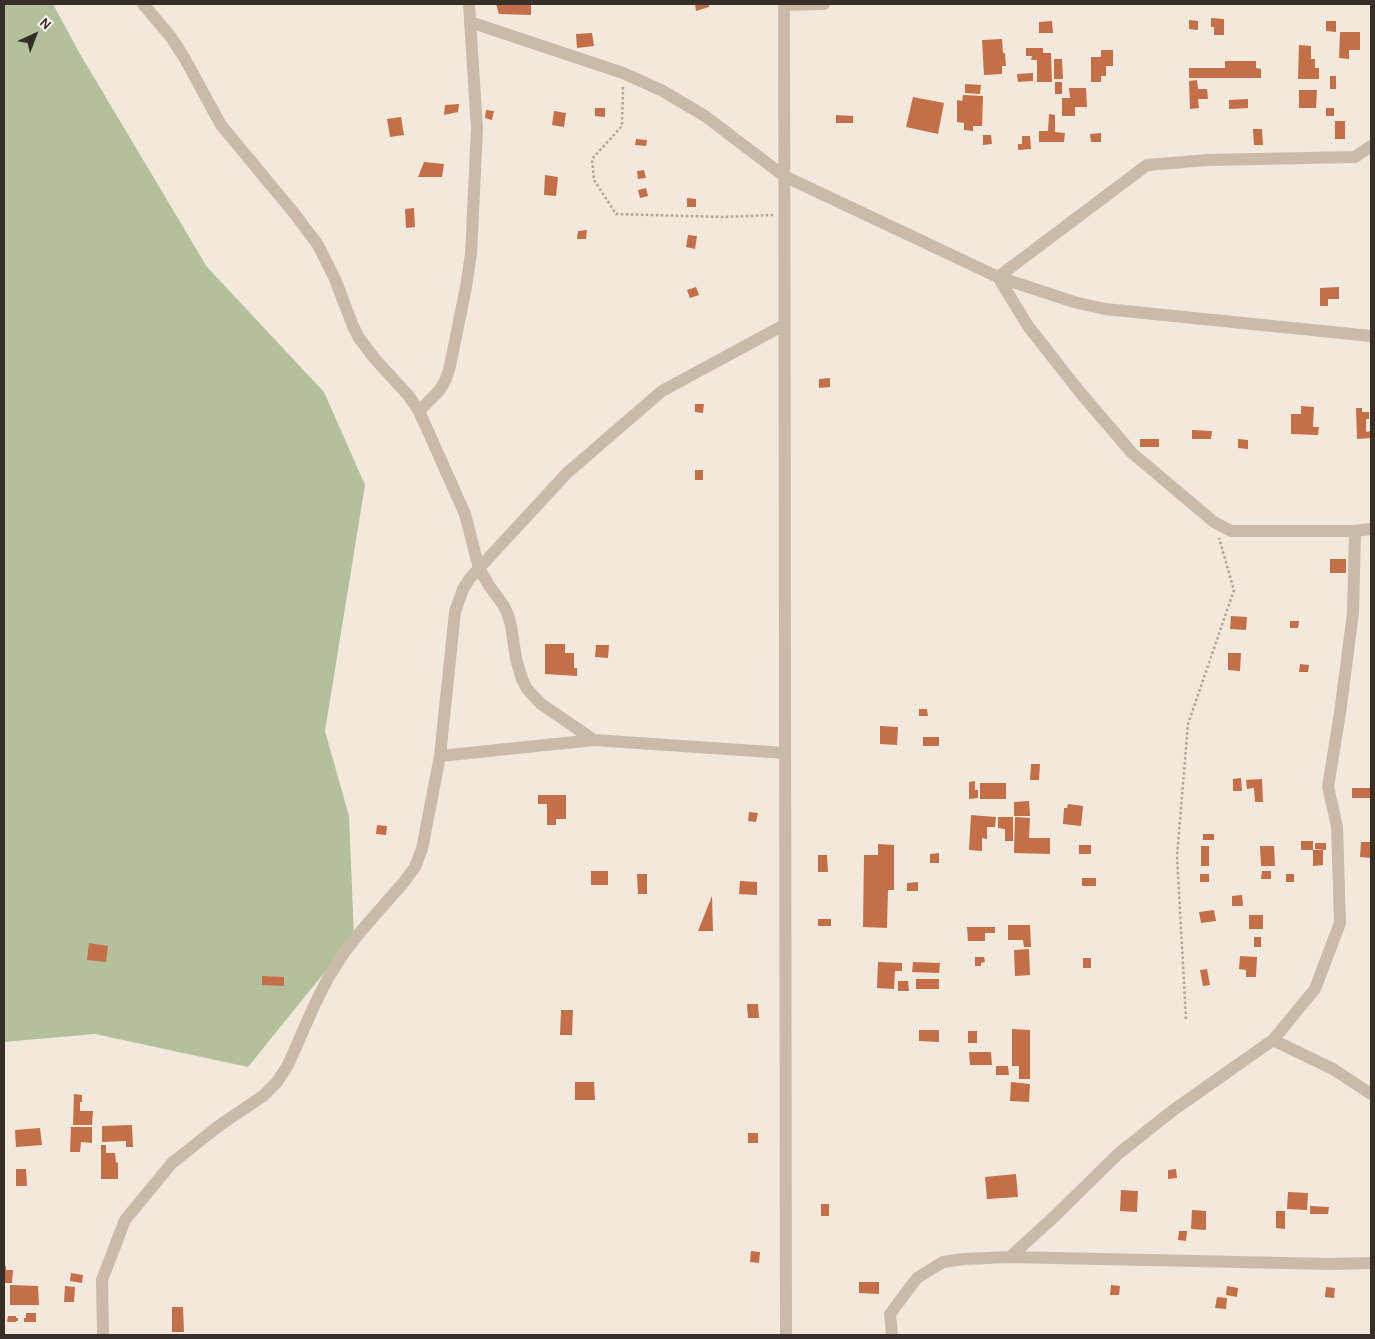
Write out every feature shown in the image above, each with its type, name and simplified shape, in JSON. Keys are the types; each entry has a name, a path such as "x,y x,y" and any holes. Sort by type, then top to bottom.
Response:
{"street":[{"path":"143,4 171,37 221,125 318,245 335,279 359,338 419,411 465,514 479,568 504,606 508,616 518,670 527,688 549,711 594,740"},
{"path":"419,411 439,391 446,379 466,288 471,254 477,129 469,4"},
{"path":"786,1335 784,4 824,4"},
{"path":"470,22 623,73 661,90 705,116 784,176 998,277 1074,302 1105,309 1371,336"},
{"path":"998,277 1147,165 1208,160 1355,157 1371,146"},
{"path":"998,277 1028,326 1132,454 1214,522 1232,531 1355,531 1371,529"},
{"path":"103,1335 102,1280 125,1220 172,1162 220,1125 263,1096 278,1082 288,1065 327,980 343,954 415,867 422,849 440,756 455,612 463,589 470,578 567,474 662,391 784,325"},
{"path":"1010,1257 1118,1154 1172,1111 1273,1040 1315,989 1340,923 1337,826 1328,787 1354,613 1355,531"},
{"path":"440,756 594,740 785,754"},
{"path":"1273,1040 1333,1068 1371,1094"},
{"path":"892,1335 890,1314 918,1278 943,1262 1010,1257 1330,1264 1371,1263"}],"path":[{"path":"623,73 622,126 592,159 594,180 616,214 724,217 784,214"},
{"path":"1186,1019 1177,856 1188,724 1234,590 1214,522"}],"green space":[{"path":"4,4 53,4 80,54 207,267 324,392 365,485 325,731 349,816 354,936 248,1067 95,1034 4,1042"}],"building":[{"path":"496,4 531,4 531,15 499,14"},
{"path":"695,4 709,4 709,7 696,11"},
{"path":"1211,18 1224,19 1224,35 1214,35 1214,27 1211,27"},
{"path":"1189,20 1198,21 1198,30 1189,29"},
{"path":"1052,21 1053,33 1039,33 1039,22"},
{"path":"1326,21 1336,21 1336,32 1326,31"},
{"path":"1340,32 1360,32 1360,50 1349,50 1349,59 1339,58"},
{"path":"592,33 594,46 577,48 576,34"},
{"path":"1002,39 1006,66 1002,66 1002,74 984,75 982,40"},
{"path":"1299,45 1311,46 1311,59 1315,59 1315,68 1319,68 1319,79 1298,79"},
{"path":"1026,48 1043,48 1043,53 1051,53 1052,82 1037,82 1037,60 1031,60 1032,56 1026,56"},
{"path":"1101,50 1113,50 1113,66 1106,66 1106,76 1101,76 1101,82 1091,82 1091,57 1101,57"},
{"path":"1054,59 1062,59 1063,79 1054,79"},
{"path":"1225,61 1256,61 1256,68 1261,69 1261,78 1189,78 1189,68 1225,68"},
{"path":"1033,73 1033,81 1018,82 1017,74"},
{"path":"1330,76 1336,76 1336,89 1330,89"},
{"path":"1197,80 1198,89 1207,89 1208,99 1198,99 1199,108 1190,109 1189,81"},
{"path":"1055,82 1062,82 1062,94 1055,94"},
{"path":"965,84 981,85 980,94 965,93"},
{"path":"1069,88 1086,88 1087,107 1075,107 1075,116 1062,116 1062,98 1070,98"},
{"path":"1299,90 1317,90 1316,108 1299,108"},
{"path":"963,95 983,96 982,126 973,126 973,131 964,130 964,123 957,122 957,100 962,101"},
{"path":"913,97 944,103 938,134 906,127"},
{"path":"1248,99 1248,108 1229,109 1229,100"},
{"path":"459,104 458,112 444,115 445,105"},
{"path":"595,108 605,108 605,117 595,116"},
{"path":"1326,108 1334,108 1334,116 1326,116"},
{"path":"486,110 494,111 492,120 485,118"},
{"path":"554,111 566,113 564,127 552,125"},
{"path":"1049,114 1055,115 1055,132 1065,133 1064,142 1039,142 1039,131 1048,131"},
{"path":"836,115 853,116 853,123 836,123"},
{"path":"401,117 404,135 390,137 387,119"},
{"path":"1335,121 1345,121 1345,139 1335,139"},
{"path":"1253,129 1262,129 1263,145 1254,145"},
{"path":"1101,133 1101,142 1091,142 1090,134"},
{"path":"983,135 991,135 992,144 983,145"},
{"path":"1022,136 1030,136 1031,149 1018,150 1018,144 1022,144"},
{"path":"636,139 647,140 646,146 635,145"},
{"path":"424,162 444,164 442,177 418,177"},
{"path":"644,170 646,178 638,179 637,171"},
{"path":"545,175 558,177 556,196 544,195"},
{"path":"646,188 648,196 640,198 638,190"},
{"path":"687,198 696,199 696,207 687,207"},
{"path":"414,208 415,227 406,228 405,209"},
{"path":"587,230 586,239 577,239 578,231"},
{"path":"688,235 697,236 695,249 686,247"},
{"path":"696,287 699,295 690,298 687,290"},
{"path":"1339,287 1339,299 1328,299 1328,306 1320,306 1320,288"},
{"path":"830,378 830,387 819,388 819,379"},
{"path":"695,404 704,404 703,413 695,412"},
{"path":"1301,406 1314,407 1313,427 1319,427 1318,435 1291,434 1291,414 1301,414"},
{"path":"1356,408 1362,408 1362,412 1369,412 1369,419 1366,419 1366,432 1371,431 1371,438 1357,439"},
{"path":"1192,430 1212,431 1211,439 1192,439"},
{"path":"1140,439 1159,439 1159,447 1140,447"},
{"path":"1238,439 1248,440 1248,449 1238,448"},
{"path":"695,470 703,470 703,480 695,480"},
{"path":"1330,559 1346,559 1346,573 1330,573"},
{"path":"1231,616 1247,617 1246,630 1230,629"},
{"path":"1290,621 1299,621 1298,628 1290,628"},
{"path":"545,644 565,644 565,653 574,653 574,668 577,668 577,676 545,674"},
{"path":"596,645 609,645 608,658 595,657"},
{"path":"1228,653 1241,653 1240,671 1228,670"},
{"path":"1300,664 1309,665 1308,672 1299,672"},
{"path":"919,709 927,709 928,716 919,716"},
{"path":"880,726 898,727 897,745 880,744"},
{"path":"923,737 939,737 939,746 923,746"},
{"path":"1031,764 1040,764 1039,780 1030,780"},
{"path":"1241,778 1242,791 1233,791 1233,779"},
{"path":"1262,779 1263,802 1255,802 1254,788 1247,789 1246,780"},
{"path":"975,781 975,790 978,790 978,798 969,799 969,782"},
{"path":"980,783 1006,783 1006,799 980,799"},
{"path":"1352,788 1371,788 1371,798 1352,798"},
{"path":"538,795 566,795 566,819 556,819 556,825 547,825 547,804 538,804"},
{"path":"1029,801 1030,816 1014,816 1014,802"},
{"path":"1068,804 1083,806 1081,826 1063,824 1064,808 1067,808"},
{"path":"749,812 758,813 756,822 748,821"},
{"path":"971,815 996,817 995,827 987,827 987,839 982,838 982,851 969,850"},
{"path":"998,817 1013,817 1013,841 1005,841 1005,829 998,828"},
{"path":"1015,817 1030,818 1029,838 1050,838 1050,854 1014,853"},
{"path":"377,825 387,826 386,835 376,834"},
{"path":"1203,834 1214,834 1214,840 1203,840"},
{"path":"1301,841 1313,841 1313,850 1301,850"},
{"path":"1361,842 1371,842 1371,858 1360,857"},
{"path":"1315,843 1326,843 1326,850 1315,849"},
{"path":"878,844 894,845 894,890 888,890 887,928 863,927 864,855 878,855"},
{"path":"1079,845 1091,845 1091,854 1079,854"},
{"path":"1201,846 1209,846 1209,866 1201,866"},
{"path":"1260,846 1274,846 1275,866 1261,866"},
{"path":"1313,850 1323,850 1323,865 1313,866"},
{"path":"939,853 939,863 930,863 930,854"},
{"path":"818,855 827,855 828,872 818,872"},
{"path":"591,871 608,871 608,885 591,885"},
{"path":"1262,871 1271,871 1271,879 1261,879"},
{"path":"637,874 647,874 647,894 638,894"},
{"path":"1200,874 1209,874 1209,882 1200,882"},
{"path":"1286,874 1294,874 1294,882 1286,882"},
{"path":"1082,878 1096,878 1096,886 1082,886"},
{"path":"740,881 757,882 757,895 739,894"},
{"path":"918,882 918,891 907,891 907,883"},
{"path":"1242,895 1243,906 1232,906 1232,896"},
{"path":"712,896 713,931 698,931"},
{"path":"1214,910 1216,921 1201,923 1199,912"},
{"path":"1249,915 1263,915 1263,929 1249,929"},
{"path":"818,919 831,919 831,926 818,926"},
{"path":"1008,925 1030,925 1031,947 1024,947 1023,940 1008,940"},
{"path":"967,927 995,927 995,933 985,933 985,941 968,941"},
{"path":"1254,937 1261,937 1261,947 1254,947"},
{"path":"89,943 108,946 106,962 87,960"},
{"path":"1029,949 1030,975 1015,976 1014,950"},
{"path":"1240,956 1257,957 1256,977 1246,977 1246,970 1239,969"},
{"path":"975,957 984,957 985,962 981,963 981,966 975,966"},
{"path":"1083,958 1091,958 1091,968 1083,968"},
{"path":"878,962 902,963 902,971 895,971 894,989 877,988"},
{"path":"913,962 940,963 939,973 912,972"},
{"path":"1207,969 1210,985 1203,986 1200,970"},
{"path":"262,976 284,977 284,986 262,985"},
{"path":"916,979 939,979 939,989 916,989"},
{"path":"898,981 908,981 909,991 898,991"},
{"path":"747,1004 758,1004 759,1018 748,1018"},
{"path":"561,1010 573,1010 572,1035 560,1035"},
{"path":"1012,1029 1030,1030 1030,1079 1019,1079 1019,1066 1012,1066"},
{"path":"919,1030 939,1030 939,1042 919,1041"},
{"path":"968,1031 977,1031 977,1043 968,1043"},
{"path":"969,1052 991,1052 992,1065 970,1065"},
{"path":"996,1066 1008,1066 1009,1075 996,1075"},
{"path":"575,1082 594,1082 595,1100 575,1100"},
{"path":"1011,1082 1030,1084 1029,1102 1010,1101"},
{"path":"74,1094 82,1095 80,1111 93,1111 92,1125 73,1125"},
{"path":"132,1125 133,1147 126,1147 126,1141 102,1142 102,1126"},
{"path":"71,1127 92,1127 92,1143 81,1142 80,1152 70,1152"},
{"path":"40,1128 42,1145 16,1147 15,1130"},
{"path":"748,1133 758,1133 758,1143 748,1143"},
{"path":"101,1145 106,1145 106,1153 115,1153 116,1163 118,1162 118,1179 101,1179"},
{"path":"16,1169 26,1169 27,1186 16,1186"},
{"path":"1176,1169 1177,1178 1168,1179 1168,1170"},
{"path":"1016,1174 1018,1197 987,1199 985,1177"},
{"path":"1121,1190 1138,1191 1137,1212 1120,1211"},
{"path":"1288,1192 1308,1193 1307,1210 1287,1209"},
{"path":"821,1204 829,1204 829,1216 821,1216"},
{"path":"1310,1206 1329,1207 1328,1214 1310,1214"},
{"path":"1192,1210 1206,1211 1206,1230 1191,1229"},
{"path":"1276,1211 1285,1211 1285,1229 1276,1228"},
{"path":"1179,1231 1187,1231 1186,1241 1178,1240"},
{"path":"751,1251 760,1252 759,1263 750,1262"},
{"path":"4,1266 6,1266 6,1270 13,1270 12,1283 4,1283"},
{"path":"71,1273 83,1275 82,1283 70,1281"},
{"path":"859,1282 879,1282 879,1294 859,1293"},
{"path":"10,1285 38,1286 39,1305 10,1305"},
{"path":"1111,1285 1120,1286 1119,1295 1110,1295"},
{"path":"65,1286 75,1287 74,1302 64,1302"},
{"path":"1227,1286 1238,1288 1237,1297 1226,1295"},
{"path":"1326,1287 1335,1288 1334,1298 1325,1297"},
{"path":"1217,1297 1227,1298 1226,1309 1215,1308"},
{"path":"172,1307 183,1307 184,1332 172,1332"},
{"path":"26,1313 36,1313 36,1322 24,1322"},
{"path":"8,1316 16,1316 18,1321 7,1322"}]}
